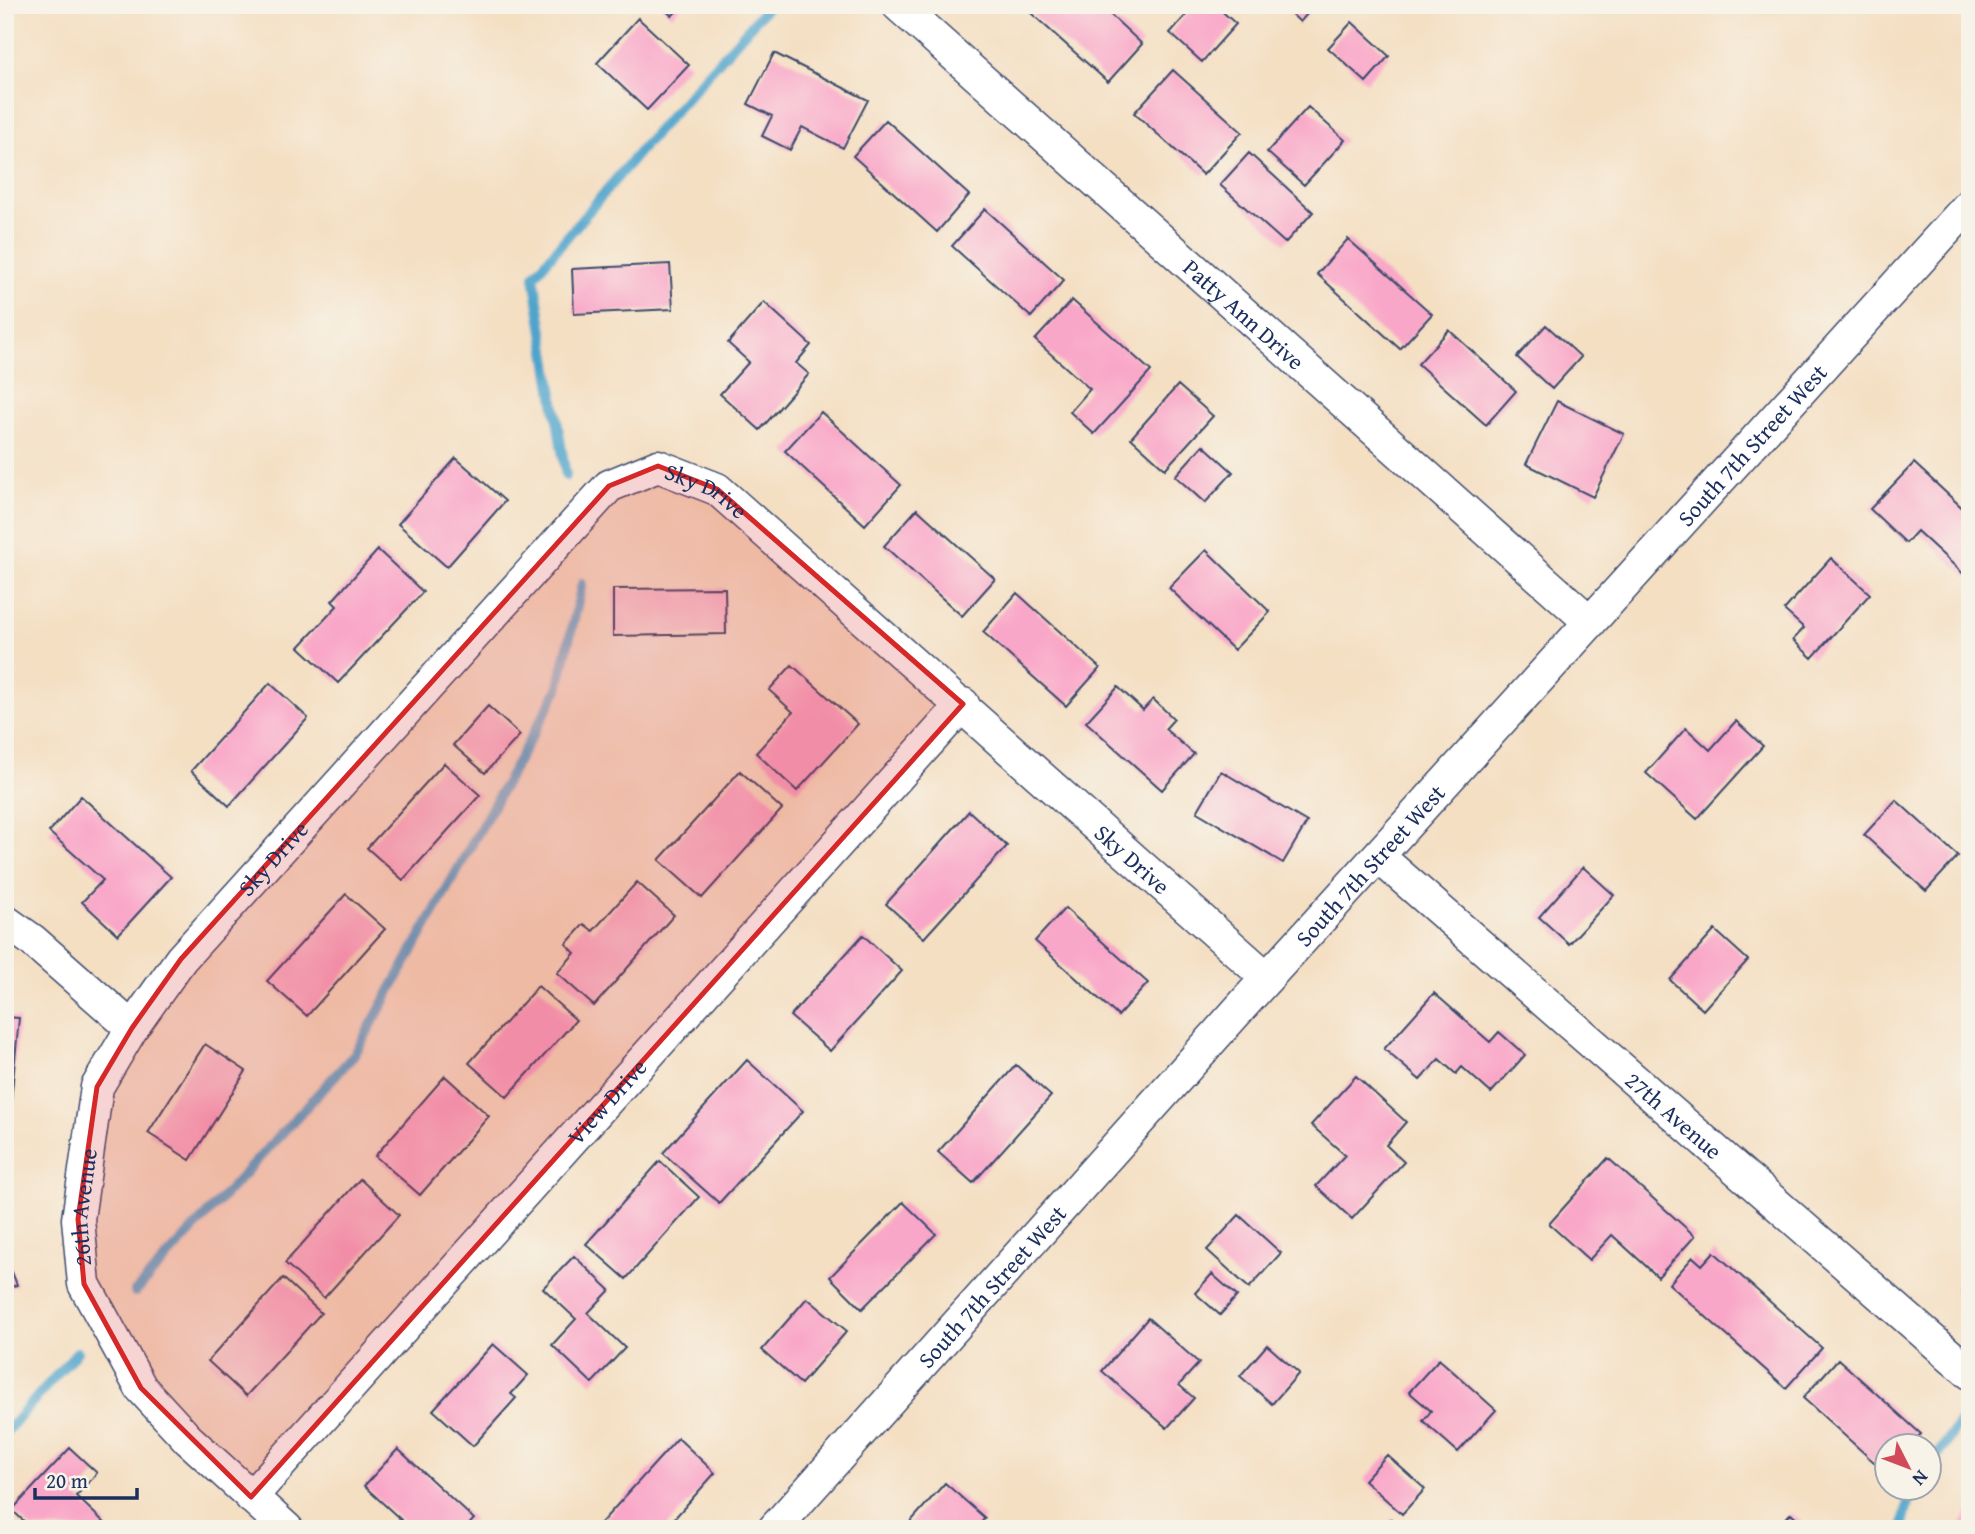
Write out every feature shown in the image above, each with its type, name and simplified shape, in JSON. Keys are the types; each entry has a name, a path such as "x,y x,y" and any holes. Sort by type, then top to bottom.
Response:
{"street":[{"name":"Patty Ann Drive","path":"898,5 1590,622"},
{"name":"South 7th Street West","path":"774,1529 1266,978 1379,857 1970,204"},
{"name":"Sky Drive","path":"132,1028 181,959 609,486 658,466 717,489 963,704 1266,978"},
{"name":"View Drive","path":"251,1497 963,704"},
{"name":"27th Avenue","path":"1379,857 1970,1373"},
{"path":"5,921 32,940 132,1028"},
{"name":"26th Avenue","path":"132,1028 97,1087 78,1219 84,1284 141,1388 188,1439 287,1529"}],"highlighted area":[{"path":"658,466 717,489 963,704 251,1497 141,1388 84,1284 78,1219 97,1087 132,1028 181,959 609,486"}],"building":[{"path":"660,5 682,5 672,16"},
{"path":"1022,5 1100,5 1142,44 1108,82"},
{"path":"1195,5 1215,5 1236,24 1202,62 1170,33"},
{"path":"1282,5 1315,5 1300,22"},
{"path":"638,18 689,65 647,110 597,63"},
{"path":"1352,22 1389,56 1366,82 1328,48"},
{"path":"774,53 868,100 843,148 802,127 790,150 762,136 772,116 748,104"},
{"path":"1173,70 1242,132 1203,175 1134,113"},
{"path":"1308,107 1345,140 1304,185 1267,152"},
{"path":"886,120 969,195 937,232 853,156"},
{"path":"1249,153 1313,212 1285,243 1220,185"},
{"path":"985,209 1064,280 1031,317 952,246"},
{"path":"1348,239 1432,314 1400,349 1317,274"},
{"path":"670,264 673,309 574,314 572,269"},
{"path":"1072,300 1151,371 1094,434 1070,412 1090,389 1035,340"},
{"path":"764,302 811,345 796,363 809,374 760,430 720,394 749,362 728,343"},
{"path":"1546,325 1581,357 1552,389 1517,357"},
{"path":"1449,330 1516,391 1486,425 1418,364"},
{"path":"1178,385 1213,416 1165,469 1131,438"},
{"path":"1557,401 1624,434 1593,497 1526,464"},
{"path":"821,412 901,485 865,525 785,451"},
{"path":"1203,445 1233,472 1205,503 1175,476"},
{"path":"456,458 505,501 447,567 398,524"},
{"path":"1914,463 1970,515 1970,580 1917,531 1906,543 1870,509"},
{"path":"917,509 995,579 962,616 884,546"},
{"path":"378,550 423,592 338,683 299,647 337,606 332,601"},
{"path":"1206,550 1270,612 1234,650 1169,588"},
{"path":"1831,558 1870,594 1812,658 1793,640 1804,628 1784,610"},
{"path":"725,588 726,634 613,636 613,589"},
{"path":"1017,593 1100,668 1066,706 983,632"},
{"path":"792,665 858,724 797,791 756,753 793,712 769,690"},
{"path":"270,683 308,718 229,806 191,771"},
{"path":"1118,687 1143,710 1153,699 1174,719 1165,729 1194,754 1162,790 1086,722"},
{"path":"488,706 520,735 485,773 453,745"},
{"path":"1736,721 1763,746 1697,819 1646,773 1686,728 1710,750"},
{"path":"444,763 480,795 403,880 367,848"},
{"path":"740,771 782,809 702,898 659,860"},
{"path":"1221,771 1307,822 1283,863 1197,812"},
{"path":"81,796 171,877 118,935 82,902 103,880 49,832"},
{"path":"1896,800 1958,856 1926,891 1864,835"},
{"path":"969,811 1007,846 924,938 886,904"},
{"path":"1583,867 1614,895 1569,944 1539,917"},
{"path":"637,882 674,915 594,1006 557,973 575,953 566,944 584,924 593,931"},
{"path":"346,894 385,929 307,1016 267,981"},
{"path":"1065,908 1148,983 1118,1016 1035,941"},
{"path":"1715,930 1748,960 1703,1010 1670,980"},
{"path":"863,935 902,971 830,1051 790,1016"},
{"path":"538,986 576,1020 507,1097 469,1063"},
{"path":"1434,993 1490,1042 1499,1032 1525,1055 1491,1093 1462,1067 1456,1074 1439,1059 1420,1080 1384,1049"},
{"path":"5,1017 19,1018 7,1144 5,1144"},
{"path":"205,1044 246,1071 190,1160 148,1133"},
{"path":"747,1060 803,1111 719,1203 663,1153"},
{"path":"1016,1065 1051,1096 973,1183 938,1152"},
{"path":"445,1076 489,1116 420,1195 375,1156"},
{"path":"1356,1076 1406,1122 1386,1145 1404,1162 1352,1219 1316,1186 1345,1155 1311,1125"},
{"path":"1608,1158 1695,1236 1658,1277 1612,1235 1589,1260 1549,1224"},
{"path":"660,1161 699,1197 626,1279 586,1244"},
{"path":"360,1179 399,1215 324,1298 285,1263"},
{"path":"903,1202 936,1234 862,1309 830,1277"},
{"path":"1239,1215 1281,1253 1249,1288 1207,1250"},
{"path":"1714,1252 1822,1348 1786,1388 1669,1284 1693,1257 1702,1265"},
{"path":"5,1254 17,1285 5,1289"},
{"path":"574,1256 610,1290 588,1313 625,1348 592,1383 552,1345 576,1319 543,1288"},
{"path":"1212,1274 1237,1296 1220,1315 1195,1293"},
{"path":"283,1278 321,1313 246,1396 208,1361"},
{"path":"807,1298 847,1331 801,1384 762,1350"},
{"path":"1148,1318 1199,1363 1179,1385 1194,1398 1167,1428 1102,1371"},
{"path":"493,1344 528,1375 511,1394 516,1398 473,1446 433,1410"},
{"path":"1267,1345 1299,1373 1272,1404 1240,1376"},
{"path":"1439,1359 1496,1410 1458,1452 1423,1421 1431,1411 1409,1392"},
{"path":"1838,1359 1919,1432 1874,1432 1874,1462 1803,1398"},
{"path":"678,1438 715,1473 665,1529 605,1529 600,1524"},
{"path":"70,1448 97,1473 76,1496 107,1525 103,1529 32,1529 12,1510"},
{"path":"398,1449 474,1519 465,1529 411,1529 364,1486"},
{"path":"1387,1455 1425,1489 1402,1514 1364,1480"},
{"path":"945,1483 985,1518 976,1529 904,1529"},
{"path":"1970,1509 1970,1529 1958,1529"},
{"path":"1791,1513 1809,1529 1776,1529"},
{"path":"1391,1519 1402,1529 1382,1529"}],"waterway":[{"path":"566,476 534,276 769,5"},
{"path":"135,1292 355,1054 558,689 582,584"},
{"path":"1970,1270 1960,1289 1970,1304"},
{"path":"5,1433 77,1352"},
{"path":"1944,1446 1968,1410"},
{"path":"1902,1529 1908,1502"}]}
